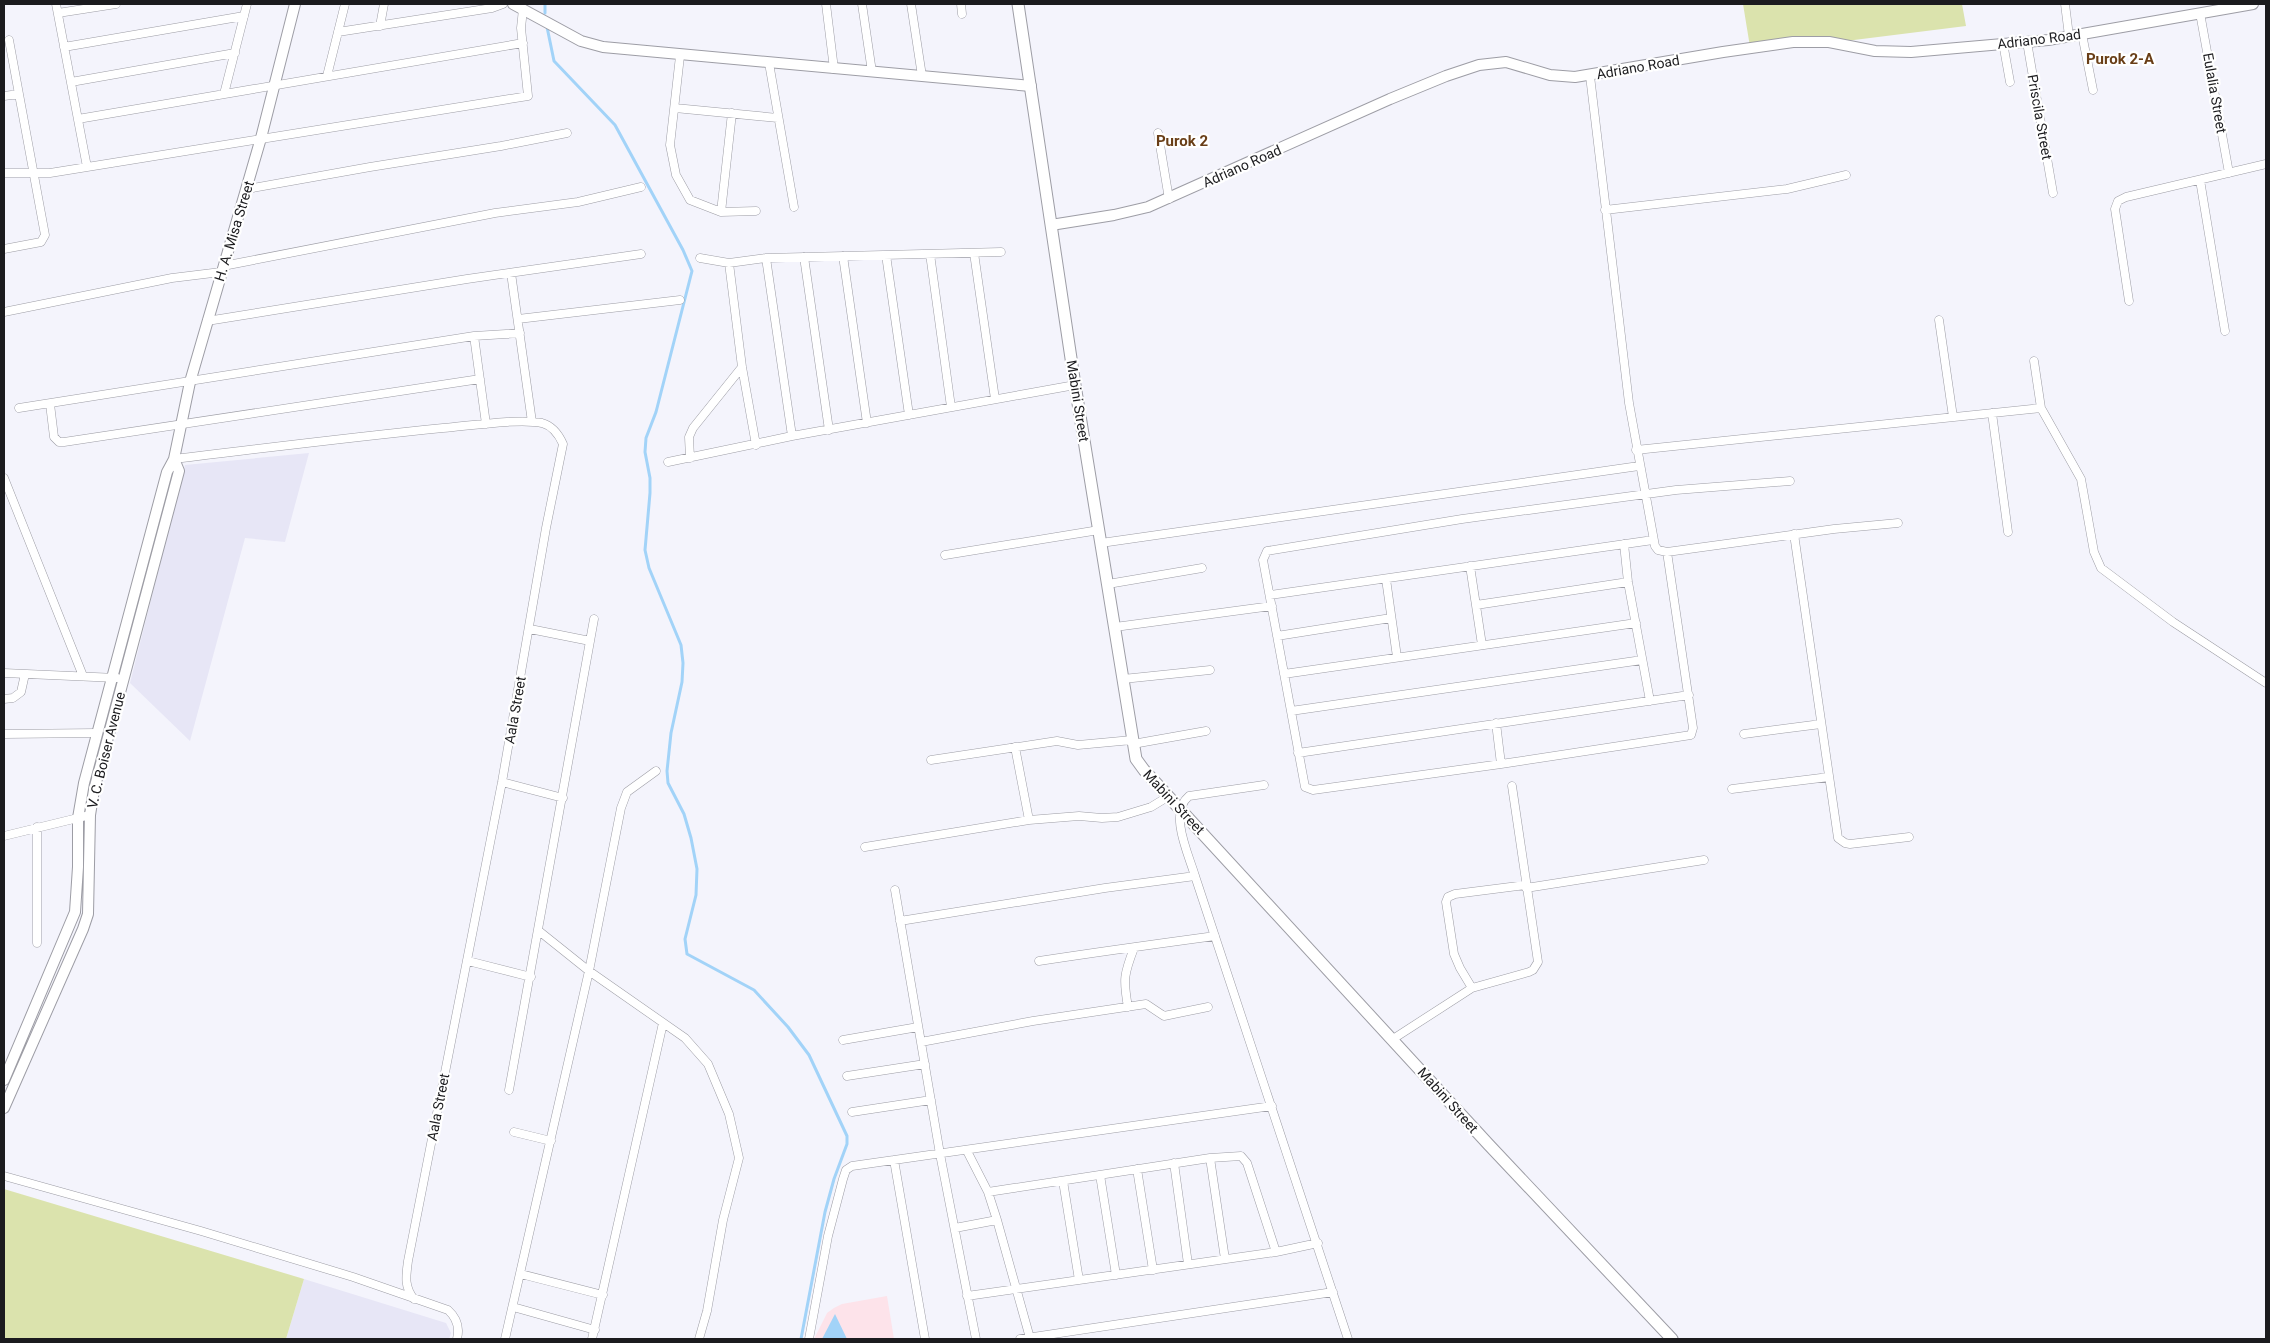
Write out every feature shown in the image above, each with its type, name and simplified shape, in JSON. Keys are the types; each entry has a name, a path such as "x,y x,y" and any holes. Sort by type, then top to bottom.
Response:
{"main road":[{"name":"Mabini Street","path":"1018,4 1075,385 1132,742 1140,765 1672,1339"}],"street":[{"path":"56,4 86,167"},
{"path":"58,13 116,4"},
{"path":"224,94 247,4"},
{"name":"H. A. Misa Street","path":"167,472 174,459 190,382 247,189 295,4"},
{"path":"327,76 345,4"},
{"path":"380,26 384,4"},
{"path":"338,32 492,8 503,4"},
{"path":"826,4 834,69"},
{"path":"862,4 872,72"},
{"path":"911,4 922,76"},
{"path":"961,4 962,14"},
{"path":"2065,4 2069,36"},
{"name":"Adriano Road","path":"1051,225 1132,211 1169,199 1390,99 1478,65 1506,62 1562,77 1590,76 1723,52 1793,42 1829,42 1893,52 2027,42 2200,13 2222,6 2253,4"},
{"path":"518,6 592,45 680,56 1031,86"},
{"path":"4,173 50,173 528,96 518,6"},
{"name":"Eulalia Street","path":"2200,13 2230,173"},
{"path":"64,46 244,16"},
{"path":"2082,34 2093,90"},
{"path":"4,250 36,244 44,239 44,228 10,40"},
{"name":"Priscila Street","path":"2027,42 2054,193"},
{"path":"78,120 523,43"},
{"path":"2003,43 2010,82"},
{"path":"71,82 235,53"},
{"path":"680,56 670,145 676,175 690,200 721,212 756,211"},
{"path":"4,58 12,57"},
{"path":"769,64 794,207"},
{"path":"1590,76 1621,348 1636,450 1653,540 1658,550 1667,552 1794,534 1898,523"},
{"path":"4,96 19,94"},
{"path":"674,108 778,118"},
{"path":"721,212 732,113"},
{"path":"247,189 370,166 501,146 566,133"},
{"path":"1158,133 1169,199"},
{"path":"2129,301 2115,209 2118,201 2126,197 2266,164"},
{"path":"1605,210 1787,189 1846,175"},
{"path":"2200,180 2225,331"},
{"path":"4,312 495,213 578,202 641,187"},
{"path":"700,258 729,263 766,258 1001,252"},
{"path":"974,253 995,399"},
{"path":"207,321 641,254"},
{"path":"930,254 951,407"},
{"path":"886,255 909,415"},
{"path":"843,256 867,423"},
{"path":"804,257 829,430"},
{"path":"766,258 792,436"},
{"path":"729,263 742,367 756,445"},
{"path":"511,273 532,422"},
{"path":"518,319 680,300"},
{"path":"1939,320 1953,417"},
{"path":"19,408 474,336 520,333"},
{"path":"474,336 486,424"},
{"path":"2034,362 2041,408 2081,479 2094,552 2101,568 2173,622 2266,683"},
{"path":"690,458 689,437 693,428 742,367"},
{"path":"50,404 54,437 59,442 480,379"},
{"path":"668,462 792,436 1075,385"},
{"path":"1636,450 2041,408"},
{"path":"1992,413 2008,532"},
{"name":"Aala Street","path":"174,459 335,439 486,424 532,422 544,424 552,428 560,436 563,444 546,528 502,782 408,1261 406,1285 408,1292 414,1299"},
{"name":"V. C. Boiser Avenue","path":"4,1108 88,914 90,815 94,790 179,471 174,459"},
{"path":"1101,543 1639,466"},
{"name":"V. C. Boiser Avenue","path":"4,1080 46,985 75,912 78,867 78,818 84,783 167,472"},
{"path":"4,478 83,676"},
{"path":"1667,552 1689,695 1693,728 1691,735 1502,764 1310,790 1304,784 1263,556 1269,550 1462,520 1645,495 1707,487 1790,481"},
{"path":"945,555 1099,530"},
{"path":"1794,534 1836,833 1841,842 1850,844 1909,837"},
{"path":"1270,596 1653,540"},
{"path":"1624,544 1628,582 1650,701"},
{"path":"1470,566 1482,645"},
{"path":"1108,584 1202,568"},
{"path":"1386,579 1397,657"},
{"path":"1476,605 1628,582"},
{"path":"137,583 148,586"},
{"path":"1115,627 1272,606"},
{"path":"1277,636 1391,618"},
{"path":"509,1090 531,977 594,619"},
{"path":"1284,674 1636,623"},
{"path":"530,629 590,641"},
{"path":"1290,710 1642,660"},
{"path":"1123,679 1210,670"},
{"path":"4,674 112,676 124,680"},
{"path":"4,699 12,698 21,692 25,674"},
{"path":"1298,752 1689,695"},
{"path":"1496,723 1502,764"},
{"path":"1744,734 1821,724"},
{"path":"931,760 1057,741 1078,745 1132,742 1206,732"},
{"path":"4,734 97,733"},
{"path":"1016,747 1028,820"},
{"path":"505,1339 552,1141 623,801 628,792 656,770"},
{"path":"1732,789 1828,777"},
{"path":"502,782 563,798"},
{"path":"1264,785 1193,794 1185,799 1180,808 1180,827 1348,1339"},
{"path":"1393,1039 1472,988 1529,972 1536,967 1538,962 1512,786"},
{"path":"865,847 1028,820 1078,816 1118,817 1151,807 1169,796"},
{"path":"4,836 90,815"},
{"path":"37,827 37,943"},
{"path":"1472,988 1454,954 1446,902 1448,897 1455,894 1526,886 1704,860"},
{"path":"900,921 1105,888 1195,876"},
{"path":"895,890 940,1154 976,1339"},
{"path":"539,931 589,971 685,1038 708,1064 729,1114 739,1158 723,1220 707,1311 699,1339"},
{"path":"1039,961 1102,950 1134,948 1215,936"},
{"path":"1128,1007 1124,977 1125,968 1134,948"},
{"path":"468,961 531,977"},
{"path":"46,985 56,989"},
{"path":"921,1042 1146,1004 1164,1016 1208,1007"},
{"path":"592,1339 663,1023"},
{"path":"843,1040 918,1028"},
{"path":"847,1076 925,1064"},
{"path":"852,1112 931,1100"},
{"path":"809,1339 828,1236 846,1170 852,1166 1272,1106"},
{"path":"514,1132 552,1141"},
{"path":"967,1150 988,1192 1018,1290 1030,1338"},
{"path":"988,1192 1237,1155 1244,1158 1276,1252"},
{"path":"1210,1158 1225,1259"},
{"path":"894,1160 925,1339"},
{"path":"1174,1163 1188,1264"},
{"path":"1137,1169 1153,1270"},
{"path":"1100,1175 1116,1275"},
{"path":"4,1176 201,1231 353,1277 448,1310 455,1316 458,1325 457,1339"},
{"path":"1063,1181 1079,1280"},
{"path":"955,1228 997,1220"},
{"path":"967,1296 1276,1252 1318,1243"},
{"path":"521,1274 603,1295"},
{"path":"1020,1339 1333,1292"},
{"path":"513,1307 595,1330"}],"shaded area":[{"path":"309,453 285,542 245,538 190,741 130,683 185,465"},
{"path":"304,1279 446,1323 451,1333 449,1339 286,1339"},
{"path":"887,1296 894,1339 814,1339 827,1313 834,1308 842,1304"}],"green space":[{"path":"1743,4 1962,4 1966,26 1751,53"},
{"path":"4,1189 304,1279 286,1339 4,1339"}],"water":[{"path":"835,1314 847,1339 822,1339"}],"waterway":[{"path":"545,4 545,13"},
{"path":"547,27 554,61 615,125 683,250 692,271 656,412 646,438 645,452 650,478 645,550 649,568 681,645 683,663 682,682 671,733 667,771 668,783 684,814 697,869 696,895 685,939 687,954 754,990 788,1027 809,1055 847,1136 847,1144 834,1179 825,1212 801,1339"}],"district":[{"name":"Purok 2-A","path":"2120,59"},
{"name":"Purok 2","path":"1182,141"}]}
